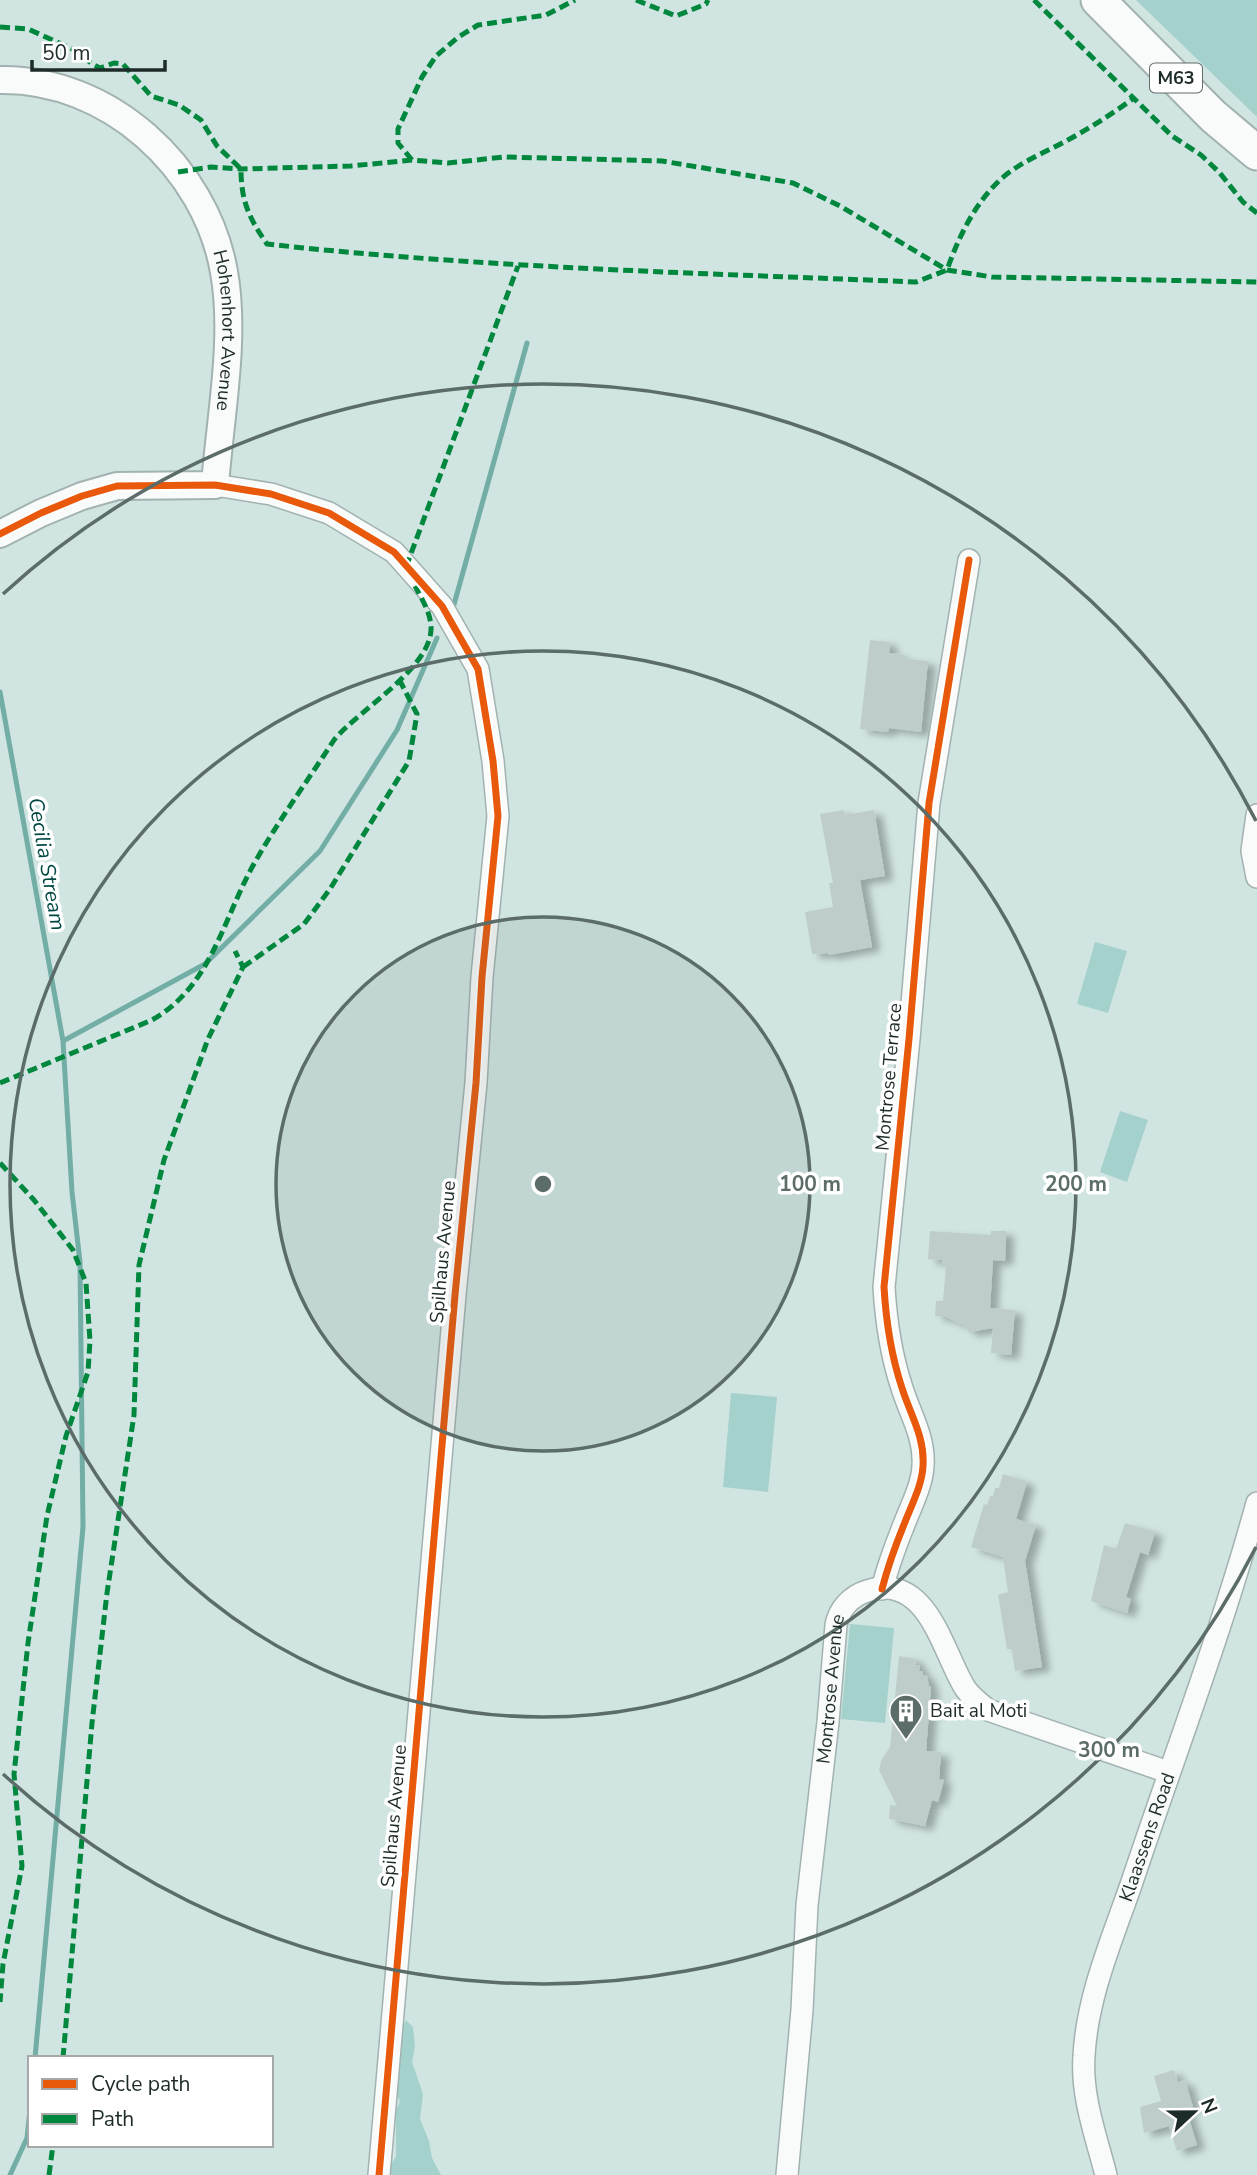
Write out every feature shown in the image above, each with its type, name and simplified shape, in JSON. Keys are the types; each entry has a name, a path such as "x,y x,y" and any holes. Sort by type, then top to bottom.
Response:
{"main road":[{"name":"M63","path":"1098,0 1213,116 1257,153"}],"street":[{"name":"Hohenhort Avenue","path":"0,80 34,81 58,86 119,116 160,150 178,172 204,213 222,261 228,319 215,485"},
{"path":"0,534 82,496 117,486 215,485"},
{"name":"Spilhaus Avenue","path":"215,485 271,494 329,513 394,552 442,606 478,670 495,775 498,816 482,977 476,1083 455,1295 379,2175"},
{"name":"Montrose Terrace","path":"881,1588 889,1561 918,1491 923,1468 922,1443 895,1364 884,1287 929,803 969,560"},
{"path":"1257,815 1252,850 1257,877"},
{"name":"Klaassens Road","path":"1106,2175 1084,2082 1085,2044 1098,1983 1238,1573 1257,1503"},
{"path":"881,1588 902,1592 923,1607 970,1696 988,1710 1168,1772"},
{"name":"Montrose Avenue","path":"787,2175 802,2010 807,1905 836,1625 839,1614 853,1599 862,1593 881,1588"}],"shaded area":[{"path":"1136,0 1257,0 1257,117"},
{"path":"1095,942 1127,951 1108,1013 1077,1004"},
{"path":"1120,1111 1148,1120 1127,1182 1100,1172"},
{"path":"731,1393 777,1397 768,1492 723,1487"},
{"path":"850,1624 894,1628 885,1723 841,1719"},
{"path":"406,2020 413,2027 415,2046 412,2062 423,2094 420,2119 429,2141 432,2158 441,2175 386,2175 396,2157 396,2109 400,2102 393,2084 400,2031"}],"building":[{"path":"870,640 890,642 889,653 901,654 900,658 928,661 921,732 889,728 888,732 860,729"},
{"path":"844,810 845,815 874,810 885,876 860,880 872,947 829,955 812,954 805,912 833,907 829,883 833,883 820,814"},
{"path":"930,1231 991,1235 991,1231 1006,1231 1005,1261 993,1260 990,1308 1015,1310 1011,1355 991,1353 993,1328 969,1332 964,1325 946,1317 935,1316 936,1301 943,1301 946,1266 942,1266 942,1260 928,1259"},
{"path":"1003,1474 1027,1482 1016,1519 1036,1525 1025,1561 1042,1667 1015,1671 1012,1649 1007,1649 998,1595 1008,1592 1003,1557 971,1547 984,1504 987,1505 995,1488 999,1488"},
{"path":"1125,1523 1155,1532 1148,1555 1140,1552 1126,1597 1131,1599 1127,1613 1091,1601 1104,1545 1116,1549"},
{"name":"Bait al Moti","path":"899,1656 916,1659 916,1665 920,1665 919,1671 923,1671 923,1675 927,1676 931,1686 926,1751 941,1752 939,1779 944,1780 938,1802 932,1800 925,1826 889,1819 890,1805 897,1806 879,1770 890,1747"},
{"path":"1174,2070 1178,2082 1185,2080 1193,2107 1186,2109 1197,2145 1177,2151 1169,2126 1144,2133 1140,2107 1161,2101 1154,2076"}],"waterway":[{"path":"453,608 527,343"},
{"path":"35,2056 83,1527 80,1262 72,1192 63,1041 205,964 320,851 397,730 437,638"},
{"name":"Cecilia Stream","path":"0,692 63,1041"},
{"path":"10,2175 27,2138 28,2129"}],"marked path":[{"path":"412,160 398,143 398,129 422,77 436,56 478,25 546,15 575,0"},
{"path":"636,0 676,16 706,4 708,0"},
{"path":"1034,0 1172,136 1201,155 1219,172 1243,202 1257,213"},
{"path":"0,27 28,29 79,52 100,68 114,63 123,64 151,96 179,105 201,120 217,146 241,169 247,209 267,244 429,259 916,282 947,270 969,221 983,199 1008,173 1092,126 1134,98"},
{"path":"178,172 211,167 241,169 351,166 412,160 448,163 504,157 662,161 793,183 840,206 947,270 992,277 1257,282"},
{"path":"406,567 518,266"},
{"path":"0,1083 152,1020 172,1006 189,989 214,949 255,862 334,740 408,672 429,641 430,621 415,586"},
{"path":"243,967 304,924 330,889 409,761 417,714 400,681"},
{"path":"63,2056 92,1723 107,1593 134,1415 139,1265 164,1160 208,1039 243,967 235,951"},
{"path":"0,1163 34,1200 73,1250 86,1283 90,1341 88,1372 66,1436 47,1516 28,1643 14,1774 22,1866 3,1964 0,2002"},
{"path":"49,2175 53,2147"}],"cycle path":[{"path":"0,534 82,496 117,486 215,485 271,494 329,513 394,552 442,606 478,669 493,761 498,816 379,2175"},
{"path":"882,1589 895,1547 919,1487 923,1466 922,1445 892,1351 884,1287 929,803 969,560"}],"place":[{"name":"Bait al Moti","path":"906,1741"}]}
